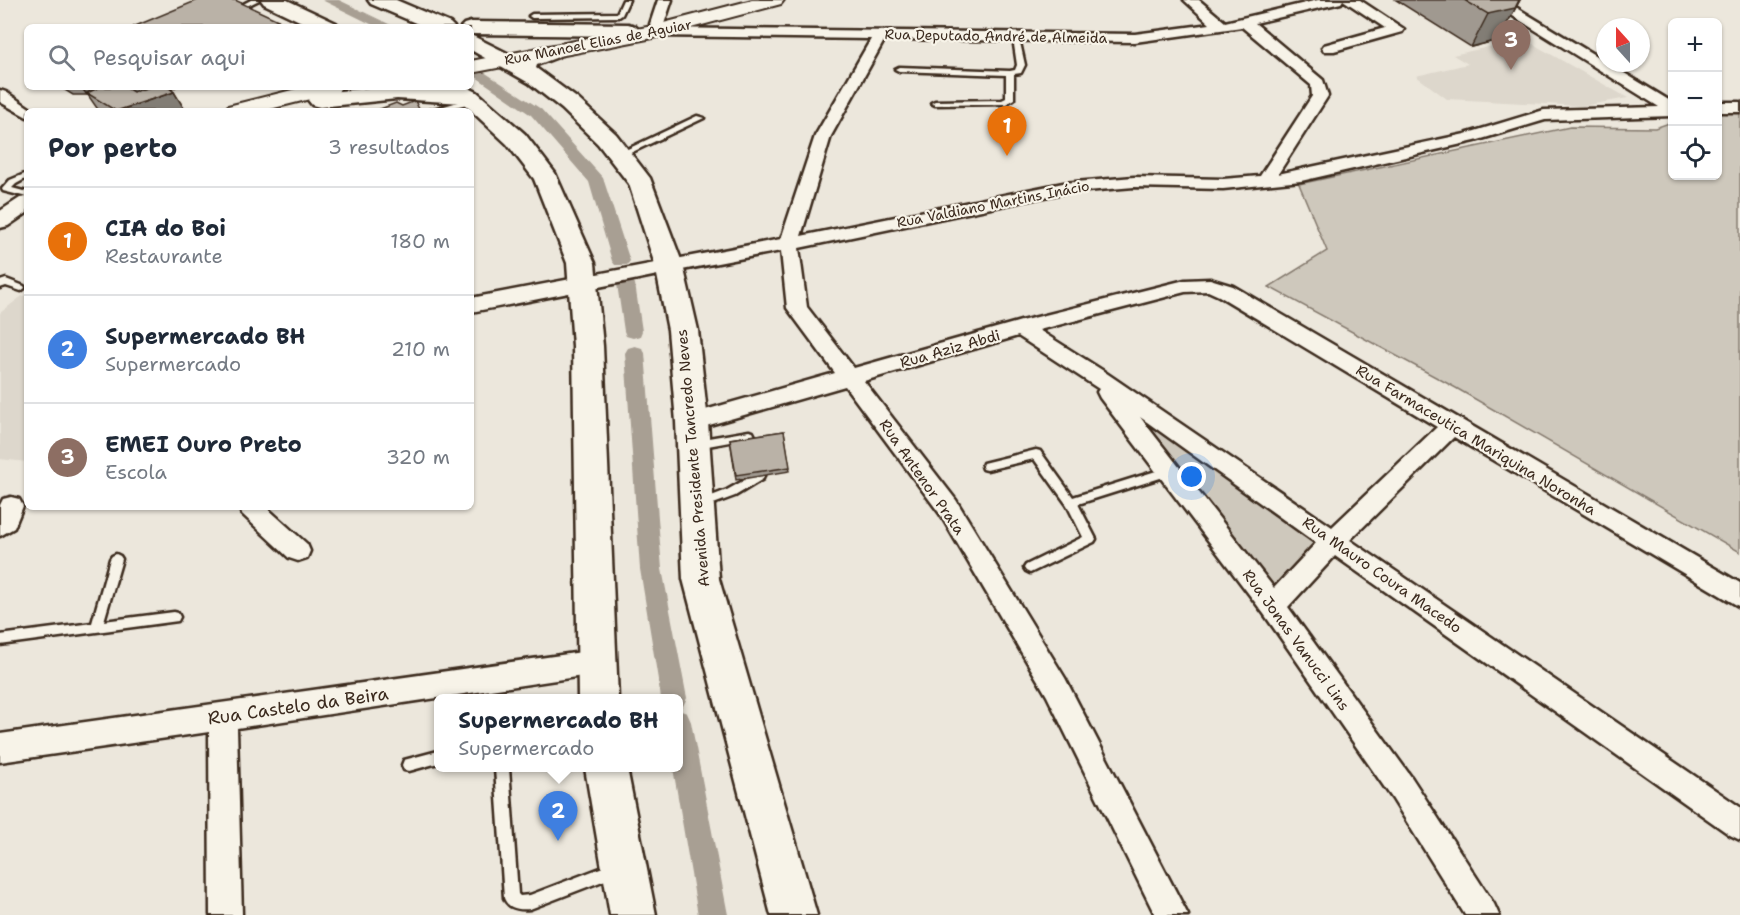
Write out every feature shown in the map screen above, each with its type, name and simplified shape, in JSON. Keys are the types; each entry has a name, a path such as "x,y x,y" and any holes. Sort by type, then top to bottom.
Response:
{"main road":[{"path":"271,0 323,24"},
{"path":"378,0 436,24"},
{"name":"Rua Manoel Elias de Aguiar","path":"474,67 520,59 766,2"},
{"path":"474,28 628,30"},
{"name":"Rua Manoel Elias de Aguiar","path":"474,59 520,59 628,30 655,28"},
{"name":"Avenida Presidente Tancredo Neves","path":"474,42 520,59 607,139 641,183 657,268 683,330 693,433 701,579 794,915"},
{"path":"252,108 351,90"},
{"path":"295,108 325,94 397,92 464,95 516,139 546,178 581,263 594,283 588,346 598,694"},
{"path":"607,772 633,915"}],"street":[{"path":"655,28 665,0"},
{"path":"1191,0 1222,27"},
{"name":"Rua Deputado André de Almeida","path":"655,28 1016,38 1135,38 1222,27 1336,0"},
{"path":"1329,48 1397,29 1350,0"},
{"path":"1494,0 1668,108"},
{"path":"1245,22 1318,83 1320,96 1265,182"},
{"name":"Rua Antenor Prata","path":"881,34 823,135 789,244 797,308 948,507 1056,687 1172,915"},
{"path":"0,95 24,110"},
{"path":"1722,107 1740,107"},
{"name":"Rua Valdiano Martins Inácio","path":"474,304 594,283 657,268 1085,185 1134,182 1223,184 1265,182 1468,138 1544,115 1668,110"},
{"path":"0,221 24,205"},
{"path":"0,238 24,226"},
{"name":"Rua Aziz Abdi","path":"693,433 851,378 1020,328 1185,286 1210,285"},
{"name":"Rua Farmaceutica Mariquina Noronha","path":"1210,285 1226,291 1740,596"},
{"name":"Rua Mauro Coura Macedo","path":"1020,328 1095,375 1740,825"},
{"name":"Rua Jonas Vanucci Lins","path":"1095,375 1272,606 1402,788 1483,915"},
{"path":"1272,606 1333,541 1452,426"},
{"path":"253,510 298,551"},
{"name":"Rua Castelo da Beira","path":"0,747 596,662"},
{"path":"223,717 226,915"}],"lane":[{"path":"233,11 256,0"},
{"path":"532,16 619,15 626,0"},
{"path":"898,69 1010,73 1018,70 1021,65 1016,38"},
{"path":"935,103 1003,102 1010,99 1010,73"},
{"path":"437,108 464,95"},
{"path":"619,155 700,118"},
{"path":"24,176 6,189 24,194"},
{"path":"0,285 6,282 21,288"},
{"path":"693,433 749,435 752,440"},
{"path":"987,465 1036,454 1071,502 1090,539 1030,568"},
{"path":"1071,502 1169,471"},
{"path":"697,506 730,493 759,476"},
{"path":"96,628 116,559"},
{"path":"0,640 174,617"},
{"path":"409,765 434,758"},
{"path":"502,772 511,898 519,903 530,902 624,866"}],"shaded area":[{"path":"1524,39 1628,98 1583,106 1447,99 1416,76 1468,64 1453,55"},
{"path":"1722,109 1740,111 1740,552 1456,388 1269,287 1327,251 1299,184 1570,127 1655,128 1668,123 1668,180 1722,180"},
{"path":"24,296 24,462 0,459 0,313"},
{"path":"1095,375 1333,541 1273,606"}],"building":[{"path":"198,0 235,0 278,20 268,24 140,24"},
{"path":"1464,0 1519,0 1515,8 1488,14"},
{"path":"94,90 130,90 133,92 172,90 174,92 125,108 111,108 87,93"},
{"path":"415,101 418,108 383,108 396,103 402,106"},
{"path":"784,431 790,467 736,475 730,439"}],"waterway":[{"path":"328,0 381,24"},
{"path":"481,74 536,112 597,181 621,261"},
{"path":"626,284 633,331"},
{"path":"635,353 651,569 673,694"},
{"path":"683,750 713,915"}],"place":[{"name":"EMEI Ouro Preto","path":"1511,70"},
{"name":"CIA do Boi","path":"1007,156"},
{"name":"Supermercado BH","path":"558,841"}]}
